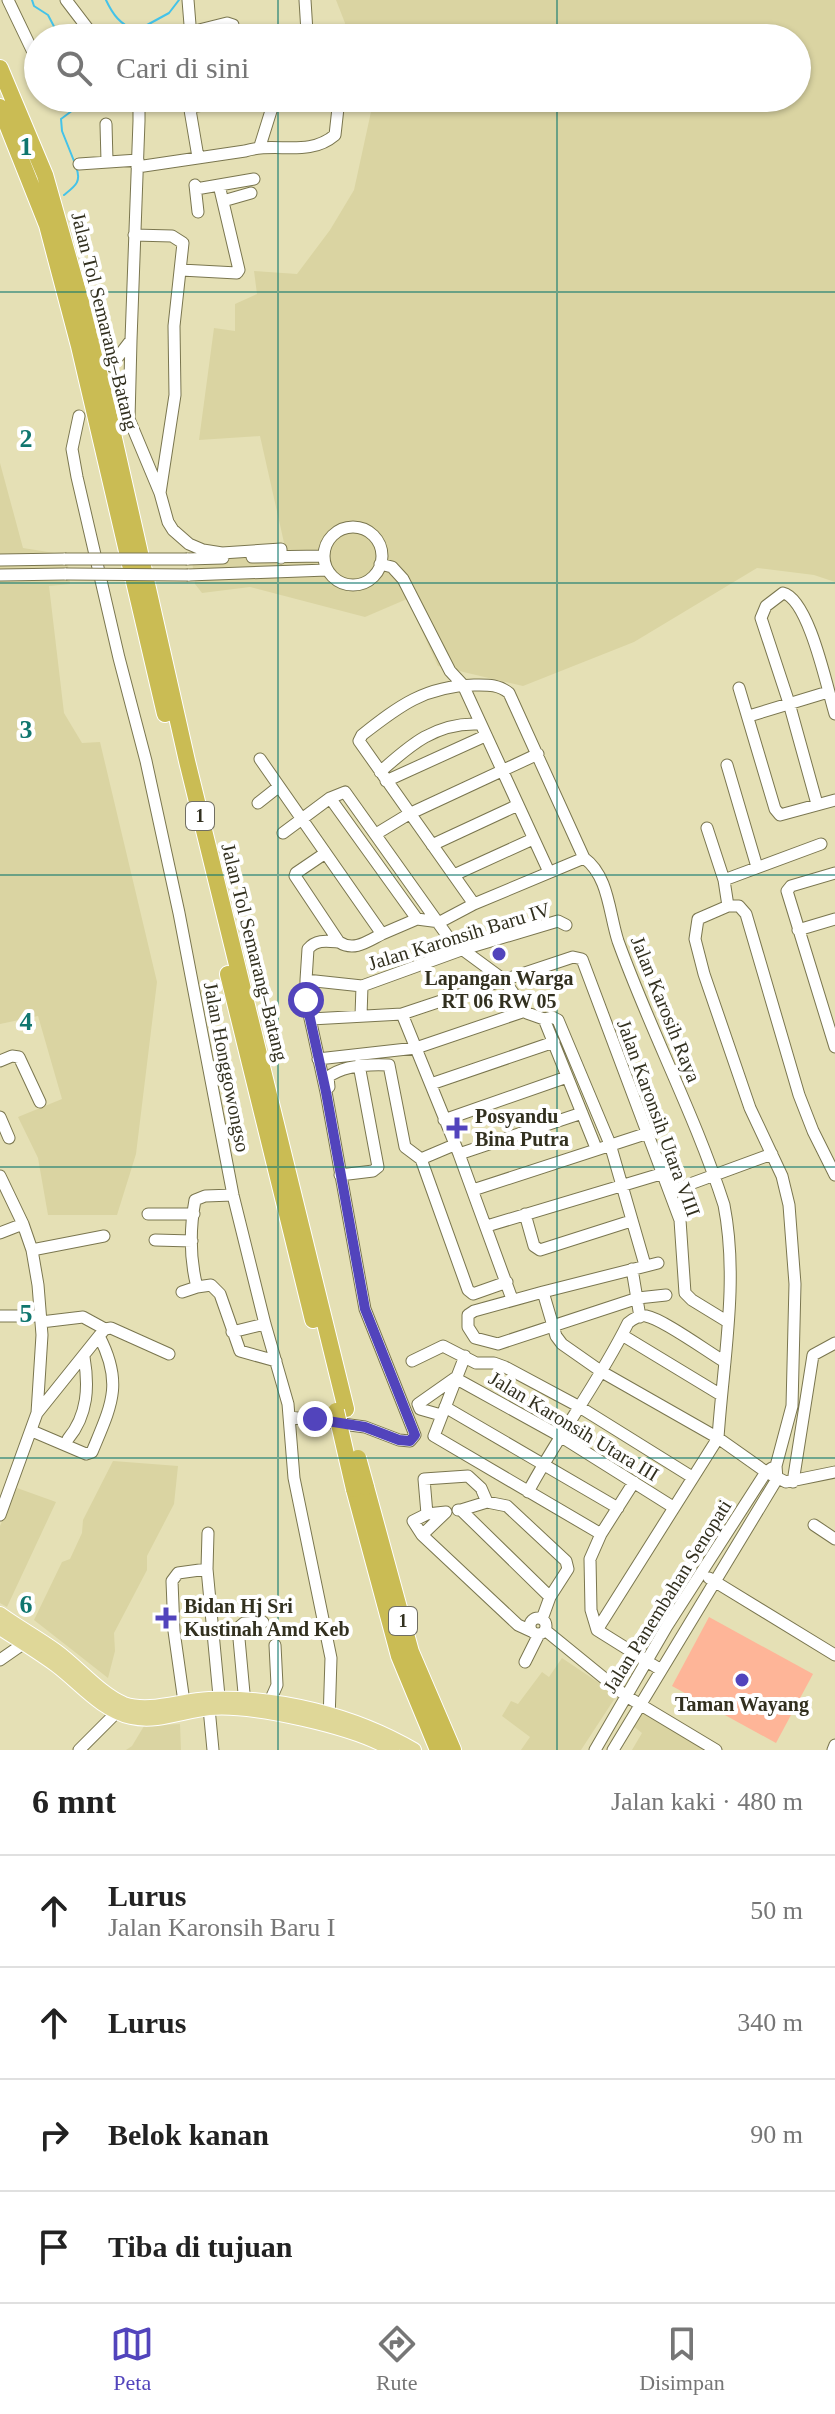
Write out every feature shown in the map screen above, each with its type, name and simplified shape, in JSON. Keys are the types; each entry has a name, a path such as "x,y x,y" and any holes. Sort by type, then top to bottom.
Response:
{"highway":[{"name":"Jalan Tol Semarang–Batang","path":"0,68 45,175 79,346 256,1092 341,1410 399,1656 438,1750"},
{"name":"Jalan Tol Semarang–Batang","path":"0,107 27,175 54,223"},
{"name":"Jalan Tol Semarang–Batang","path":"360,1488 411,1652 453,1750"}],"main road":[{"path":"3,1623 23,1644 117,1712 270,1701 329,1721 387,1748"},
{"path":"3,1623 57,1652 115,1700 150,1712 184,1702 216,1705"},
{"path":"245,1704 268,1712 373,1729 414,1750"}],"street":[{"path":"8,0 24,33"},
{"path":"66,0 84,24"},
{"path":"188,0 190,24"},
{"path":"305,0 306,24"},
{"path":"139,112 129,419 160,493 168,522 189,544 222,553 281,549 281,558"},
{"path":"191,112 198,157"},
{"path":"260,146 271,112"},
{"path":"79,164 107,161 159,165 260,146 292,149 314,146 335,135 338,112"},
{"path":"106,124 107,161"},
{"path":"198,212 195,185 219,185 254,179"},
{"path":"181,270 217,273 237,273 239,270 219,185"},
{"path":"223,201 251,193"},
{"path":"134,235 181,239 181,270 174,326 175,395 160,493"},
{"path":"111,366 131,340"},
{"name":"Jalan Honggowongso","path":"79,416 72,441 75,468 146,761 179,913 233,1195 290,1417 294,1478 331,1658 329,1721"},
{"path":"350,527 373,535 381,549 380,564 371,579 355,585 339,581 327,570 324,556 325,547 334,533 350,527"},
{"path":"0,560 324,556"},
{"path":"380,564 392,567 403,579 450,671 463,685 549,872"},
{"path":"0,575 188,575 327,570"},
{"path":"817,804 761,618 766,606 783,593 795,599 807,621 835,714"},
{"path":"463,685 424,693 389,714 359,737 359,741 474,904"},
{"name":"Jalan Karosih Raya","path":"463,685 495,686 509,693 584,858 593,864 600,877 633,979 714,1176 728,1226 728,1322 718,1438"},
{"path":"739,688 777,813 783,816 835,800"},
{"path":"749,716 828,692"},
{"path":"383,776 426,734 464,723 479,724"},
{"path":"383,776 485,736"},
{"path":"376,834 409,814 538,754"},
{"path":"260,759 277,788 382,934"},
{"path":"727,765 757,867"},
{"path":"258,803 277,788"},
{"path":"283,833 330,798 345,792 451,941 504,980 525,1011 544,1019 554,1017 560,1023 610,1144 645,1265"},
{"path":"330,798 417,919"},
{"path":"432,845 518,805"},
{"path":"707,828 724,880 728,906 739,906 746,914 799,1095 835,1175"},
{"path":"454,875 533,839"},
{"path":"724,880 821,844"},
{"path":"324,854 296,873 296,878 339,942 346,947 353,947 417,919 440,922 474,904 584,858"},
{"path":"834,1042 787,891 791,886 835,873"},
{"name":"Jalan Panembahan Senopati","path":"613,1750 714,1580 775,1468 792,1406 795,1284 787,1191 745,1094 695,939 698,919 728,906"},
{"path":"798,930 835,920"},
{"name":"Jalan Karonsih Baru IV","path":"362,986 464,949 558,921 566,925"},
{"path":"339,942 318,942 308,949 306,1000 342,1175"},
{"name":"Jalan Karonsih Utara VIII","path":"504,980 578,957 583,961 671,1191 682,1229 685,1293 728,1322"},
{"path":"306,980 362,986 361,1016"},
{"path":"311,1019 402,1014 504,980"},
{"path":"318,1059 416,1048 525,1011"},
{"path":"402,1014 487,1226 512,1299"},
{"path":"544,1019 596,1148"},
{"path":"431,1084 554,1042"},
{"path":"0,1061 12,1056 19,1057 40,1102"},
{"path":"342,1175 373,1171 378,1167 359,1065"},
{"path":"290,1417 365,1427 403,1441 410,1441 415,1435 365,1309 327,1079 332,1073 359,1065 390,1066 405,1147 421,1159 469,1293 507,1282"},
{"path":"444,1120 567,1077"},
{"path":"421,1159 582,1113"},
{"path":"0,1117 9,1138"},
{"path":"473,1190 648,1133"},
{"path":"671,1191 772,1154"},
{"path":"487,1226 662,1173 673,1220 682,1229"},
{"path":"0,1176 32,1250 40,1319 37,1413 0,1514"},
{"path":"197,1287 192,1241 195,1200 200,1196 233,1195"},
{"path":"148,1214 194,1214"},
{"path":"525,1214 534,1246 540,1250 631,1221"},
{"path":"0,1233 23,1224"},
{"path":"32,1250 104,1236"},
{"path":"155,1240 192,1241"},
{"path":"658,1263 491,1305 468,1315 468,1327 475,1338 498,1344 638,1298 666,1295"},
{"path":"632,1269 640,1317"},
{"path":"182,1292 211,1285 220,1294 240,1351 276,1361"},
{"path":"543,1292 553,1327 562,1344 602,1372 775,1468 793,1482"},
{"path":"0,1316 40,1319 83,1317 102,1333 109,1355 115,1384 112,1402 92,1452 86,1454 32,1431"},
{"path":"528,1492 578,1406 602,1372 628,1323 640,1317 656,1320 725,1362"},
{"path":"232,1332 265,1324"},
{"path":"37,1413 102,1333 111,1328 169,1354"},
{"path":"622,1335 721,1395"},
{"path":"793,1482 813,1355 835,1343"},
{"path":"412,1361 443,1346 481,1364 499,1364 578,1406 692,1477"},
{"path":"465,1356 434,1436 601,1534"},
{"path":"68,1439 81,1418 86,1402 84,1357"},
{"path":"455,1378 418,1404 420,1409 443,1411 544,1463 618,1508"},
{"name":"Jalan Karonsih Utara III","path":"455,1378 560,1436 673,1507"},
{"path":"597,1630 718,1438"},
{"path":"775,1468 797,1456"},
{"name":"Jalan Panembahan Senopati","path":"595,1750 702,1572 775,1468"},
{"path":"793,1482 835,1472"},
{"path":"427,1514 424,1479 468,1476 481,1488 487,1502"},
{"path":"634,1482 601,1534 590,1559 591,1613 597,1630 661,1670"},
{"path":"525,1662 539,1629 550,1597 568,1569 566,1561 510,1507 487,1502 461,1510 427,1514 412,1523 518,1625 539,1629 626,1696 716,1750"},
{"path":"461,1510 550,1597"},
{"path":"422,1535 446,1512"},
{"path":"814,1525 835,1539"},
{"path":"208,1533 207,1569 216,1705 213,1750"},
{"path":"184,1702 174,1631 172,1581 178,1573 207,1569"},
{"path":"702,1572 835,1655"},
{"path":"245,1704 238,1628 244,1623 263,1622"},
{"path":"0,1660 23,1644"},
{"path":"270,1701 277,1685 275,1645"},
{"path":"79,1750 117,1712"}],"shaded area":[{"path":"336,0 835,0 835,582 814,575 757,568 634,642 523,686 438,666 407,599 365,617 250,587 202,593 195,584 191,553 285,547 260,436 199,440 214,328 235,331 235,304 257,294 254,271 297,274 330,230 354,190 371,112 811,112 811,24 345,23"},
{"path":"0,463 23,548 67,555 70,584 49,586 64,713 82,743 100,742 157,982 136,1154 117,1215 48,1215 38,1158 18,1117 62,1099 38,1016 0,1024"},
{"path":"113,1461 178,1466 174,1504 147,1556 147,1570 114,1633 115,1651 108,1678 34,1620 62,1562 70,1559 82,1533 83,1520"},
{"path":"17,1488 56,1502 7,1607 0,1603 0,1526"},
{"name":"Taman Wayang","path":"709,1617 813,1674 776,1743 672,1686"},
{"path":"562,1658 617,1695 581,1750 521,1750 530,1737 502,1716 511,1701 518,1704 542,1672 549,1677"},
{"path":"641,1712 706,1750 632,1750 642,1733 633,1726"},
{"path":"180,1724 181,1750 126,1750 144,1726"}],"waterway":[{"path":"32,0 34,6 48,15 53,24"},
{"path":"106,0 125,24"},
{"path":"149,24 169,13 179,0"},
{"path":"70,112 61,119 62,131 74,161"},
{"path":"64,195 78,180 76,167"}],"place":[{"name":"Lapangan Warga RT 06 RW 05","path":"499,954"},
{"name":"Posyandu Bina Putra","path":"457,1128"},
{"name":"Bidan Hj Sri Kustinah Amd Keb","path":"166,1618"},
{"name":"Taman Wayang","path":"742,1680"}],"route":[{"path":"306,1000 365,1309 415,1435 410,1441 403,1441 365,1427 315,1419"}]}
